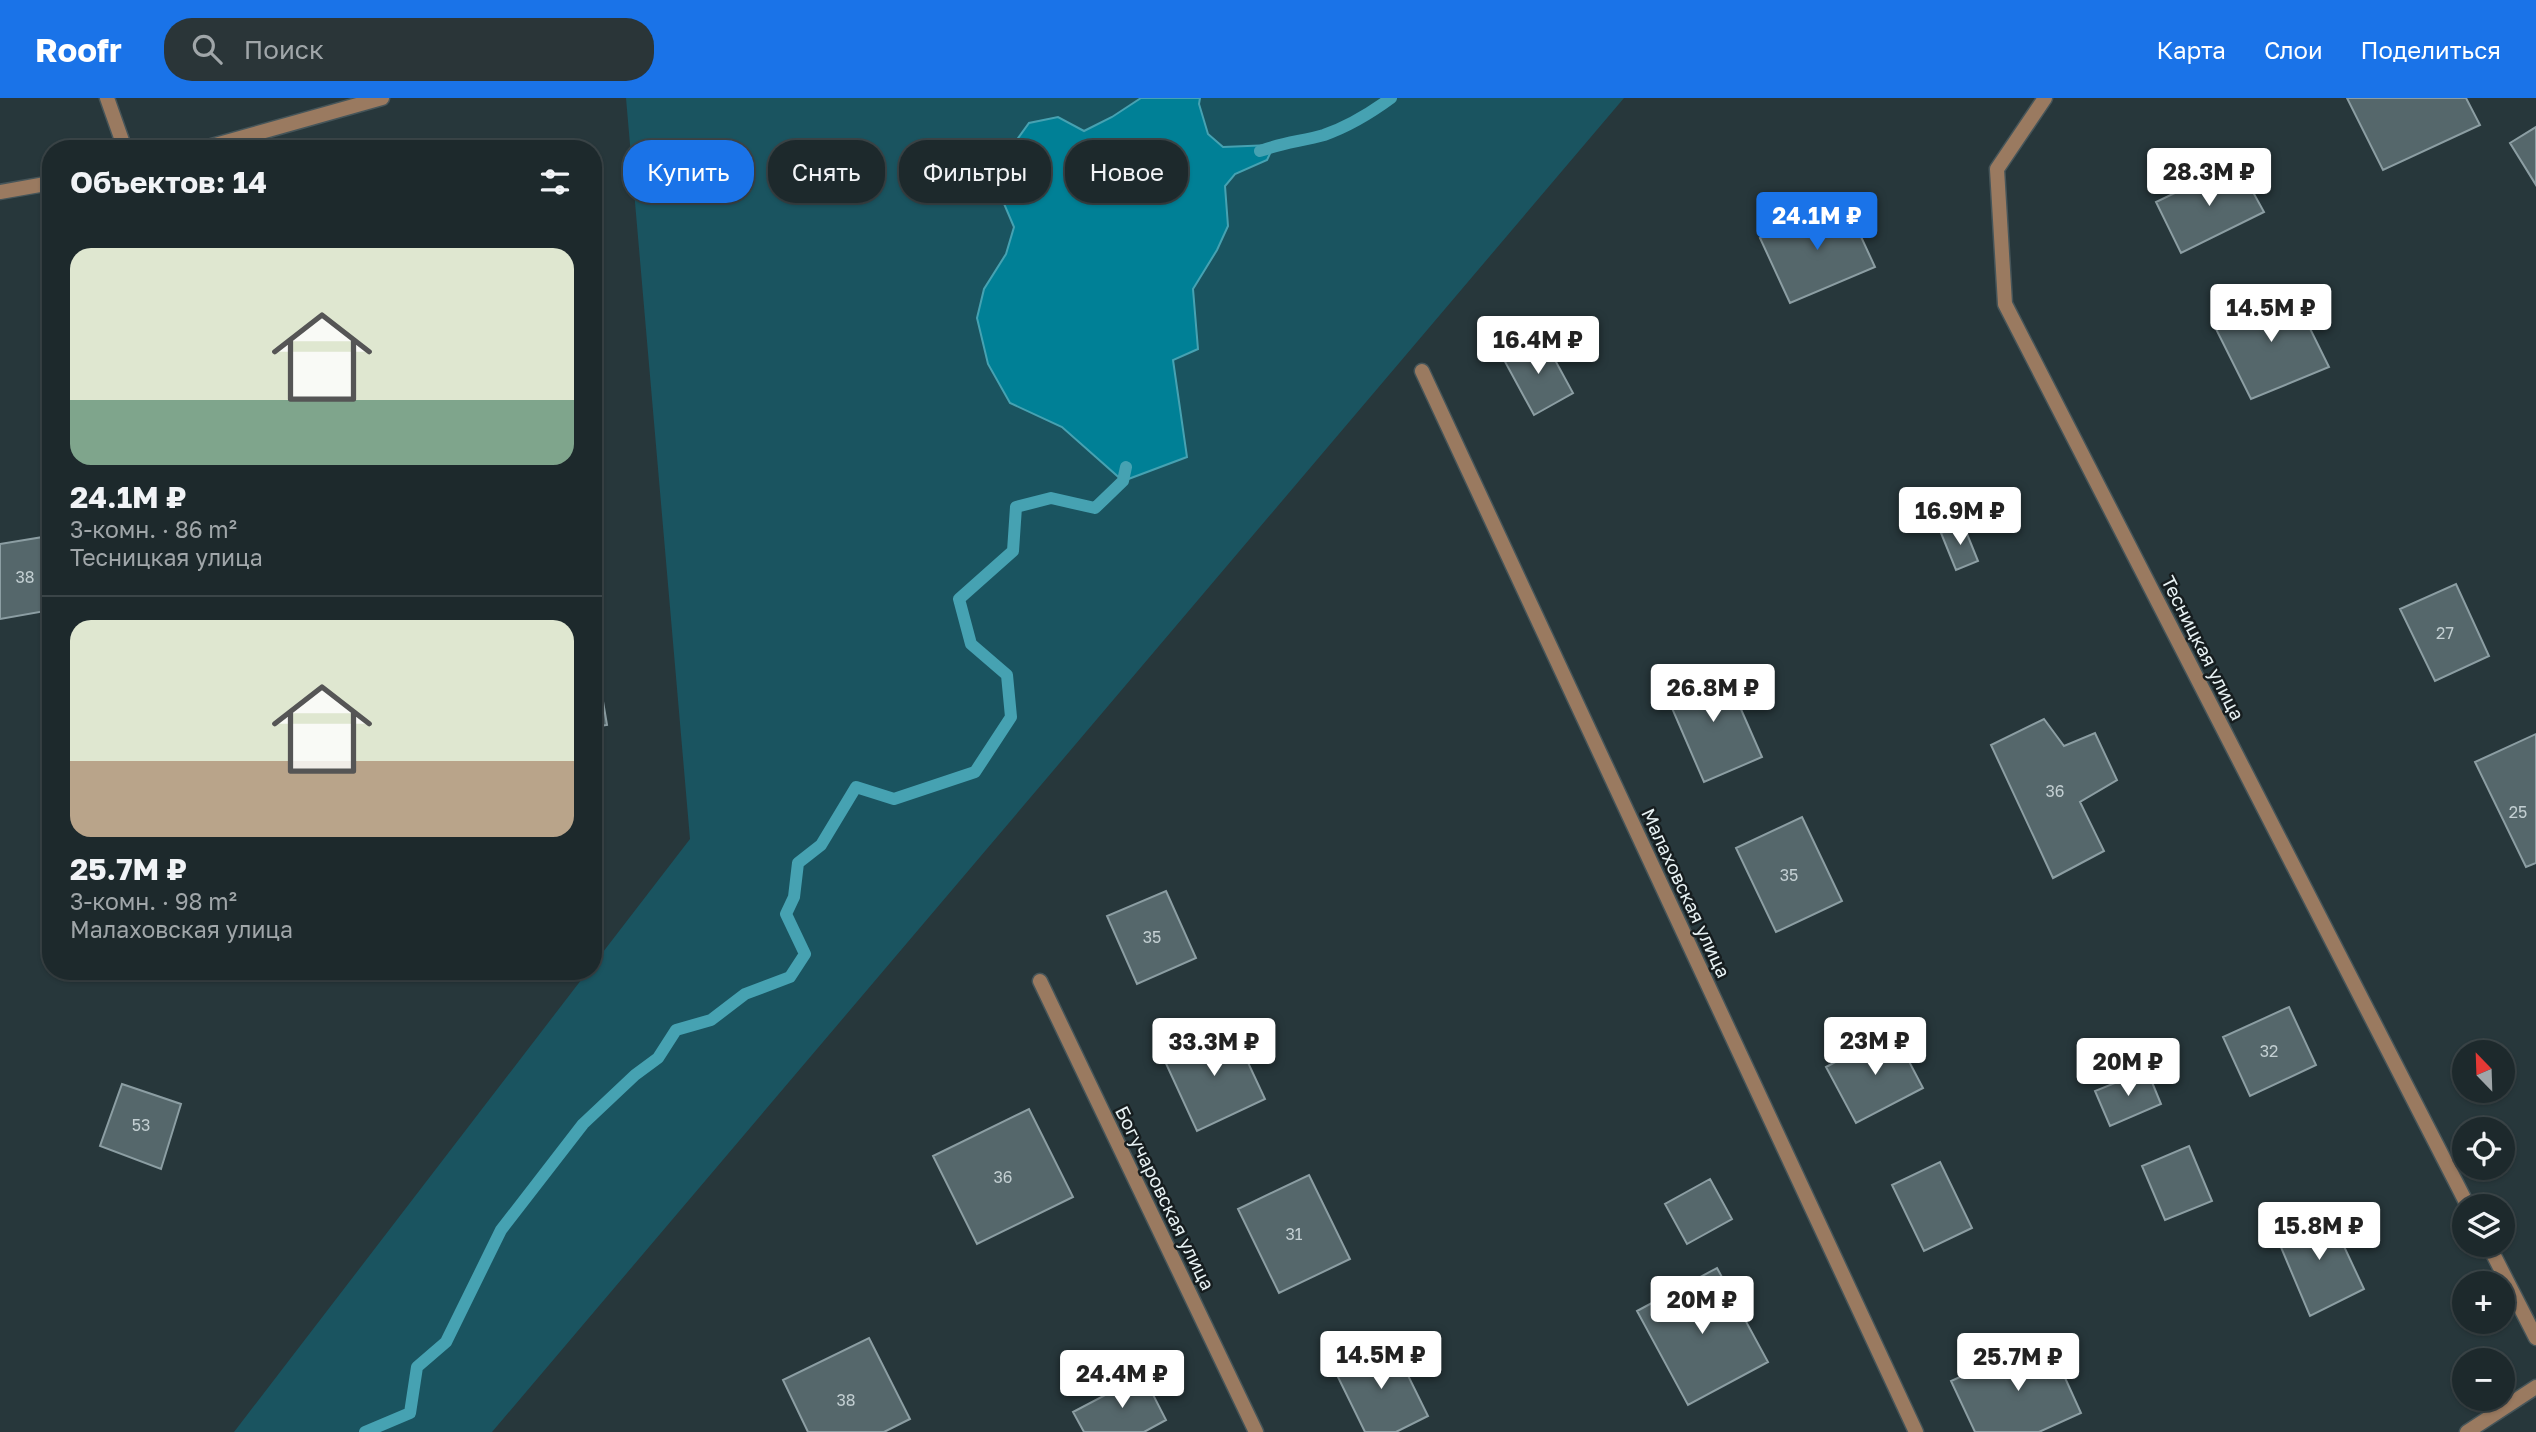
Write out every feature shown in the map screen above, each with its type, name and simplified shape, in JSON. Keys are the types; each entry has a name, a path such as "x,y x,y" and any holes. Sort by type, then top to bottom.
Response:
{"street":[{"path":"107,98 122,140"},
{"path":"233,140 382,98"},
{"name":"Тесницкая улица","path":"2045,98 1997,169 2005,304 2462,1194"},
{"path":"0,192 42,185"},
{"name":"Малаховская улица","path":"1422,371 1916,1432"},
{"name":"Богучаровская улица","path":"1040,981 1256,1432"},
{"path":"2495,1257 2536,1338"},
{"path":"2467,1432 2536,1387"}],"shaded area":[{"path":"626,98 1141,98 1084,131 1058,117 1029,123 1017,140 899,140 899,203 1004,203 1014,227 1006,254 984,289 1010,403 1062,427 1123,481 1187,457 1173,360 1198,349 1193,289 1228,226 1225,186 1235,174 1267,160 1274,146 1223,147 1208,134 1199,104 1200,98 1624,98 492,1432 234,1432 581,980 602,980 602,953 690,839 635,203 754,203 754,140 630,140"},
{"path":"1141,98 1200,98 1199,104 1208,134 1223,147 1274,145 1267,160 1235,174 1225,186 1228,226 1193,289 1198,349 1173,360 1187,457 1123,481 1062,427 1010,403 988,364 977,318 984,289 1006,254 1014,227 1004,203 1051,203 1051,140 1017,140 1029,123 1058,117 1084,131"}],"building":[{"path":"2347,98 2466,98 2480,125 2383,170"},
{"path":"2536,127 2536,185 2510,143"},
{"path":"2237,163 2264,212 2181,253 2156,202"},
{"path":"1845,202 1875,267 1790,303 1760,238"},
{"path":"2289,286 2329,367 2251,399 2213,323"},
{"path":"1542,336 1573,393 1534,415 1503,358"},
{"path":"1963,524 1978,561 1956,570 1941,533"},
{"path":"42,537 42,612 0,619 0,544"},
{"path":"2456,584 2489,656 2435,681 2400,609"},
{"path":"1722,666 1762,757 1704,782 1665,692"},
{"path":"602,696 607,725 602,726"},
{"path":"2044,719 2064,746 2095,733 2117,780 2080,802 2104,851 2053,878 1991,745"},
{"path":"2536,734 2536,863 2526,867 2475,762"},
{"path":"1802,817 1842,901 1776,932 1736,848"},
{"path":"1166,891 1196,958 1137,984 1107,916"},
{"path":"2289,1007 2316,1065 2250,1096 2223,1037"},
{"path":"1231,1026 1265,1099 1197,1131 1163,1057"},
{"path":"1893,1031 1923,1088 1856,1123 1826,1067"},
{"path":"2147,1070 2161,1104 2110,1126 2095,1091"},
{"path":"122,1084 181,1104 161,1169 100,1146"},
{"path":"1029,1109 1073,1197 977,1244 933,1156"},
{"path":"2189,1146 2212,1201 2165,1220 2142,1166"},
{"path":"1940,1162 1972,1228 1924,1251 1892,1185"},
{"path":"1309,1175 1350,1259 1279,1293 1238,1209"},
{"path":"1710,1179 1732,1219 1687,1244 1665,1204"},
{"path":"2326,1208 2364,1289 2310,1316 2275,1233"},
{"path":"1717,1268 1768,1362 1688,1405 1637,1311"},
{"path":"869,1338 910,1419 884,1432 808,1432 783,1380"},
{"path":"2047,1338 2081,1413 2039,1432 1975,1432 1951,1381"},
{"path":"1391,1341 1428,1416 1396,1432 1365,1432 1334,1369"},
{"path":"1143,1375 1166,1420 1144,1432 1084,1432 1073,1412"}],"waterway":[{"path":"1260,151 1333,132 1391,98"},
{"path":"365,1432 410,1413 417,1367 446,1342 501,1230 583,1124 635,1075 658,1058 676,1030 711,1020 745,994 790,977 805,954 786,914 794,897 798,863 821,845 856,787 894,799 975,772 1011,717 1007,675 971,644 959,599 1013,551 1016,507 1051,498 1095,508 1123,481 1126,467"}]}
